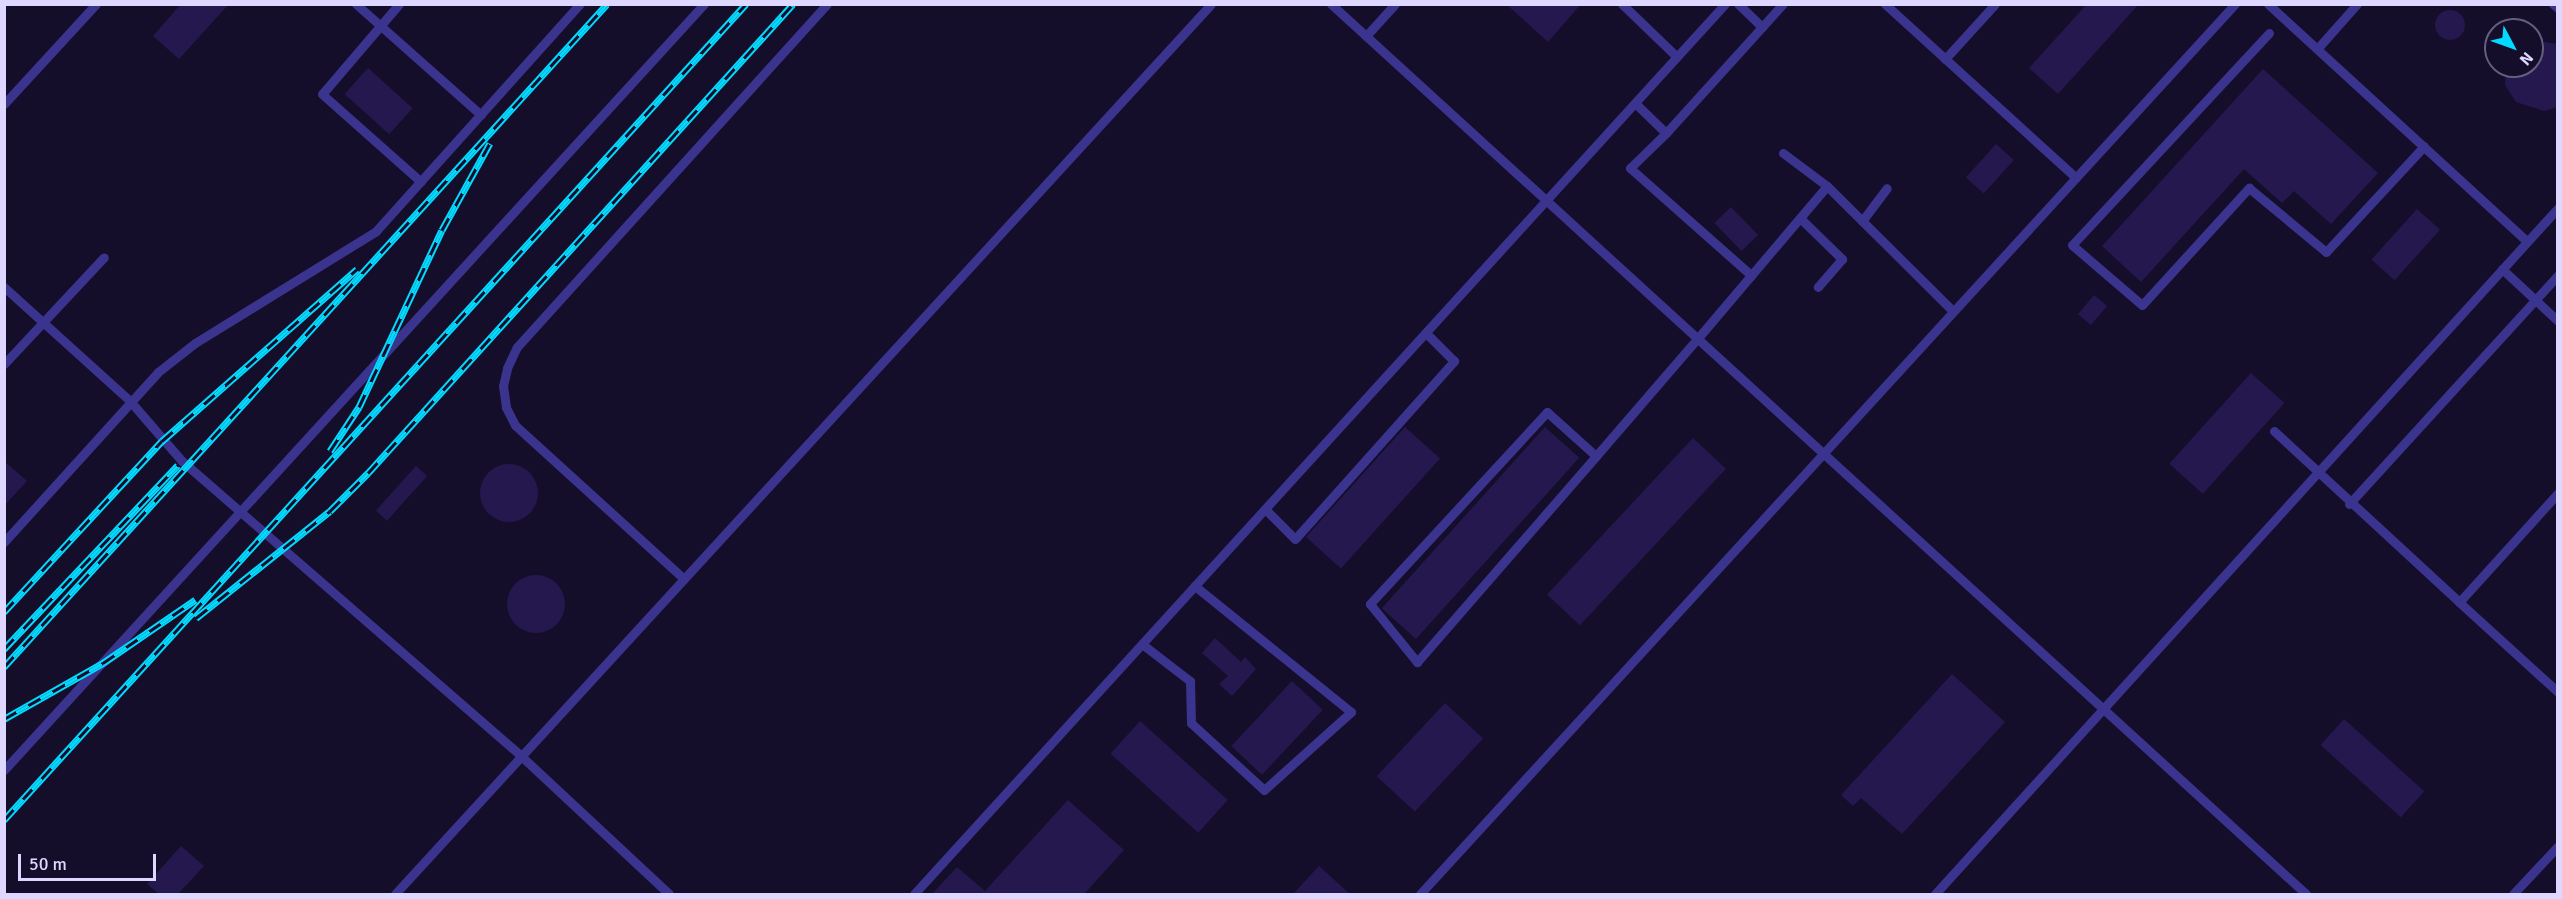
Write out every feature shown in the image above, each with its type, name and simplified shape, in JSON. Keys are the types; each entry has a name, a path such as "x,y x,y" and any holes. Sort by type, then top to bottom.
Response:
{"lane":[{"path":"4,104 96,4"},
{"path":"356,4 481,115"},
{"path":"399,4 322,94 421,182"},
{"path":"4,542 130,401 195,343 376,231 580,4"},
{"path":"4,771 704,4"},
{"path":"683,578 515,425 506,408 507,368 517,347 827,4"},
{"path":"395,894 520,755 1211,4"},
{"path":"1331,4 1698,338 2102,711 2306,894"},
{"path":"1366,36 1395,4"},
{"path":"1622,4 1677,57"},
{"path":"914,894 1725,4"},
{"path":"1738,4 1762,27"},
{"path":"1751,275 1630,168 1666,133 1783,4"},
{"path":"1885,4 2076,178"},
{"path":"1946,59 1995,4"},
{"path":"1420,894 2231,8 2220,4"},
{"path":"2268,4 2527,241"},
{"path":"2317,49 2357,4"},
{"path":"2553,4 2558,8"},
{"path":"2269,33 2072,245 2142,305 2249,188 2326,252 2424,146"},
{"path":"1635,104 1666,133"},
{"path":"1783,153 1827,186 1953,311"},
{"path":"1596,456 1547,412 1370,604 1417,662 1596,456 1698,338 1827,186"},
{"path":"1862,221 1887,188"},
{"path":"1935,894 2558,208"},
{"path":"1800,218 1842,259 1818,287"},
{"path":"4,364 104,257"},
{"path":"2502,269 2558,321"},
{"path":"2349,504 2558,275"},
{"path":"4,286 130,401 162,441 241,513 520,755 669,894"},
{"path":"1265,509 1295,539 1454,361 1426,333"},
{"path":"2274,431 2316,474 2558,692"},
{"path":"2459,602 2558,493"},
{"path":"1142,644 1190,681 1191,723 1264,790 1351,712 1195,586"},
{"path":"2513,894 2558,846"}],"building":[{"path":"181,4 229,4 179,59 153,36"},
{"path":"1506,4 1581,4 1548,42"},
{"path":"2087,4 2139,4 2058,94 2029,68"},
{"path":"2450,10 2461,14 2465,25 2461,36 2450,40 2439,36 2435,25 2439,14"},
{"path":"2544,42 2558,44 2558,107 2544,111 2516,102 2505,85 2505,78 2544,78"},
{"path":"368,68 413,108 389,134 345,94"},
{"path":"2263,69 2378,173 2331,224 2294,191 2282,203 2244,169 2141,282 2102,246"},
{"path":"1996,144 2014,160 1984,194 1966,177"},
{"path":"1731,207 1758,235 1742,251 1714,223"},
{"path":"2417,209 2440,230 2395,280 2371,260"},
{"path":"2094,295 2107,306 2091,325 2078,314"},
{"path":"2251,373 2284,403 2203,494 2169,464"},
{"path":"1405,427 1440,458 1341,568 1306,537"},
{"path":"1545,427 1579,458 1416,639 1382,608"},
{"path":"1693,438 1726,469 1580,625 1547,595"},
{"path":"4,461 27,481 4,506"},
{"path":"509,464 520,466 530,472 536,482 538,493 536,504 530,514 520,520 509,522 498,520 488,514 482,504 480,493 482,482 488,472 498,466"},
{"path":"416,466 427,476 387,521 376,511"},
{"path":"536,575 547,577 557,583 563,593 565,604 563,615 557,625 547,631 536,633 525,631 515,625 509,615 507,604 509,593 515,583 525,577"},
{"path":"1215,638 1241,662 1245,657 1256,669 1232,696 1219,684 1228,676 1202,653"},
{"path":"1952,674 2005,722 1902,834 1861,798 1853,806 1841,795"},
{"path":"1292,681 1323,710 1262,775 1231,746"},
{"path":"1445,703 1483,738 1415,812 1377,776"},
{"path":"2344,719 2424,791 2401,817 2321,745"},
{"path":"1140,721 1228,800 1198,833 1111,754"},
{"path":"1068,800 1124,850 1084,894 932,894 957,867 985,891"},
{"path":"181,846 204,866 178,894 159,894 147,884"},
{"path":"1319,866 1350,894 1293,894"}],"railway":[{"path":"4,667 607,4"},
{"path":"4,820 746,4"},
{"path":"196,618 330,511 368,473 793,4"},
{"path":"330,451 359,407 442,230 490,143"},
{"path":"4,612 162,441 357,269"},
{"path":"4,649 178,465"},
{"path":"4,719 103,663 195,600"}]}
